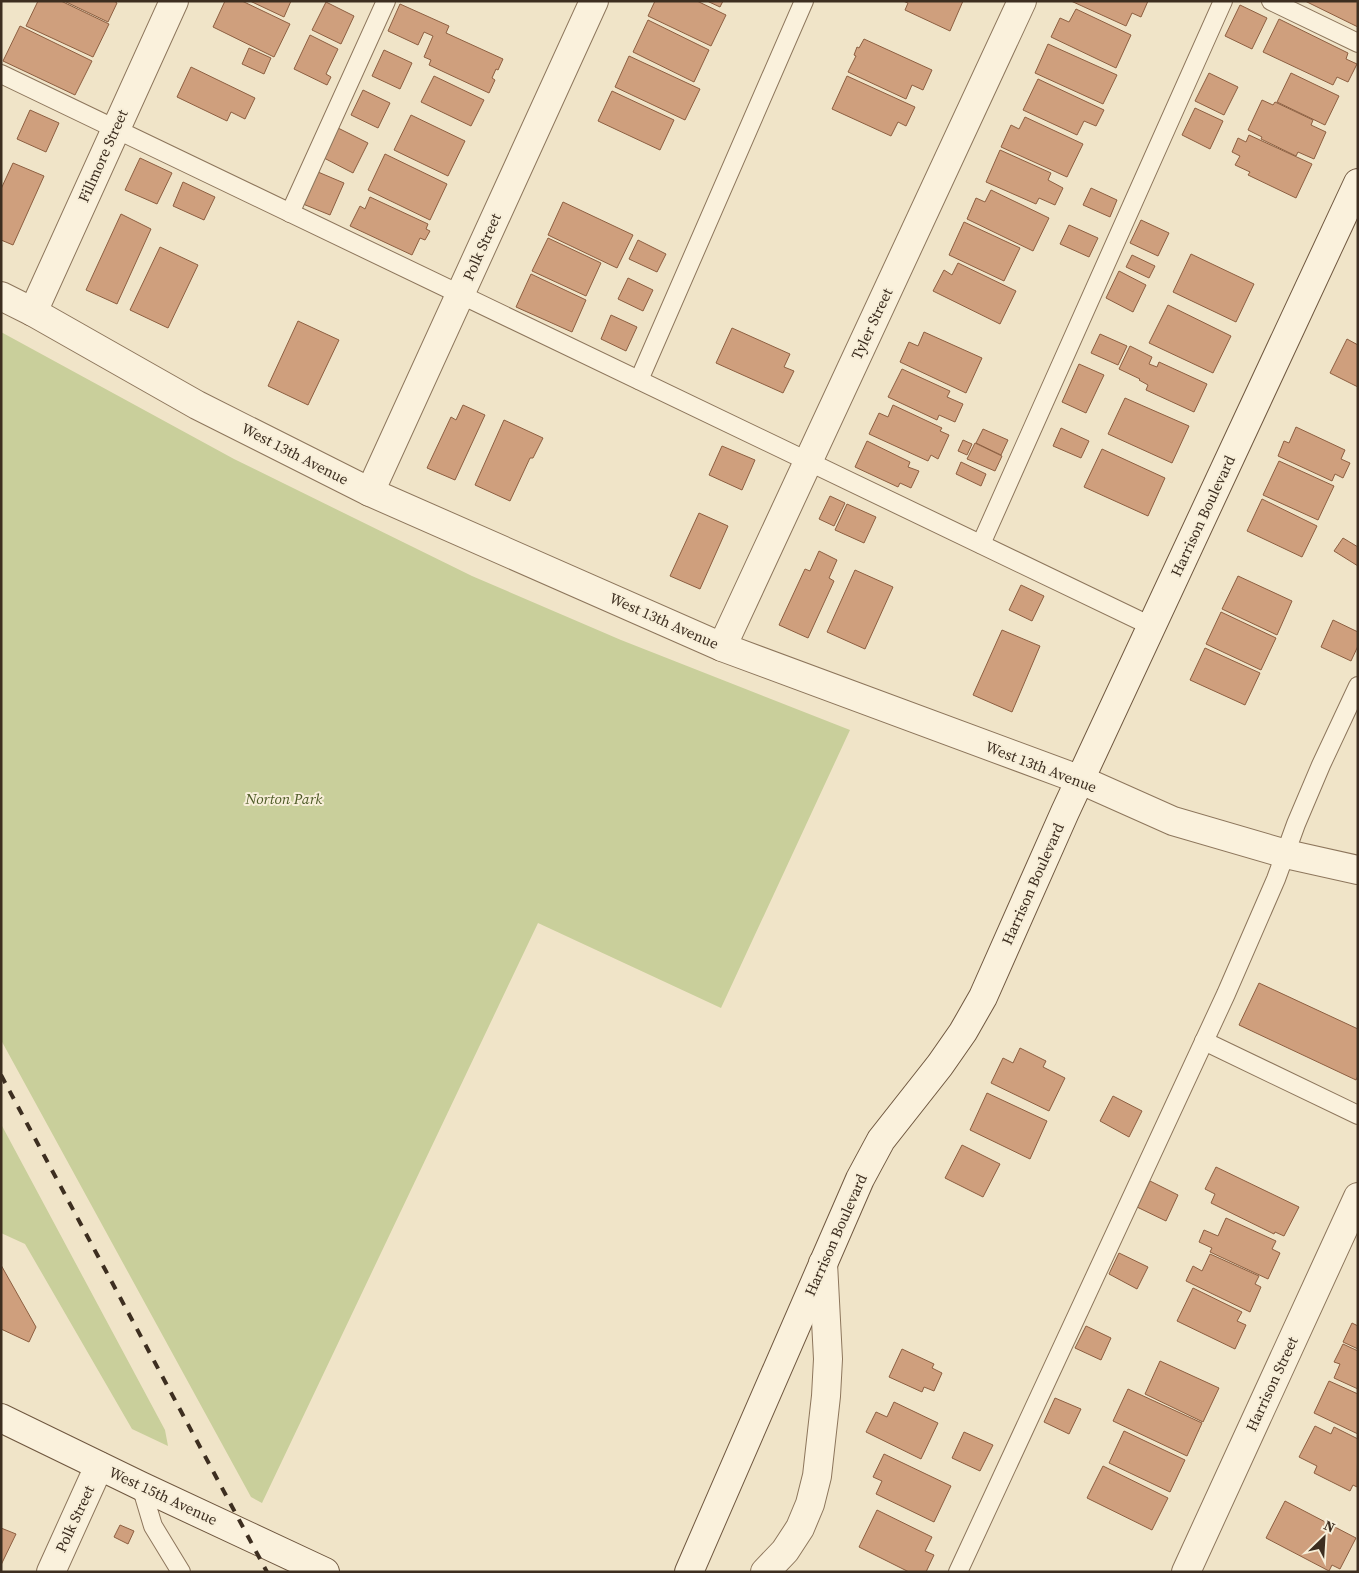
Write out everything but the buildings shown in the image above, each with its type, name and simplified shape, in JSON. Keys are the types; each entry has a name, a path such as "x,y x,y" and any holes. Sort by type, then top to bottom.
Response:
{"street":[{"name":"Fillmore Street","path":"33,312 174,1"},
{"name":"Polk Street","path":"370,492 594,1"},
{"name":"Tyler Street","path":"722,647 1022,1"},
{"name":"Harrison Boulevard","path":"689,1572 860,1179 881,1140 940,1065 974,1014 1358,183"},
{"name":"West 13th Avenue","path":"1,296 198,405 370,492 722,647 1081,780 1173,821 1286,854 1358,870"},
{"name":"Harrison Street","path":"1186,1572 1358,1197"},
{"path":"765,1572 785,1551 800,1528 810,1504 817,1476 828,1359 823,1264"},
{"name":"West 15th Avenue","path":"1,1418 325,1572"},
{"name":"Polk Street","path":"51,1572 99,1466"}],"lane":[{"path":"290,213 386,1"},
{"path":"639,380 804,1"},
{"path":"981,544 1223,1"},
{"path":"1271,1 1358,43"},
{"path":"1,74 1152,626"},
{"path":"958,1572 1204,1041 1276,879 1321,765 1358,686"},
{"path":"1204,1041 1358,1115"},
{"path":"141,1486 153,1526 181,1572"}],"green space":[{"name":"Norton Park","path":"1,332 234,459 472,576 621,640 850,730 721,1008 538,923 262,1503 251,1497 1,1040"},
{"path":"1,1124 165,1430 168,1446 132,1429 25,1244 1,1233"}],"railway":[{"path":"1,1075 267,1572"}]}
